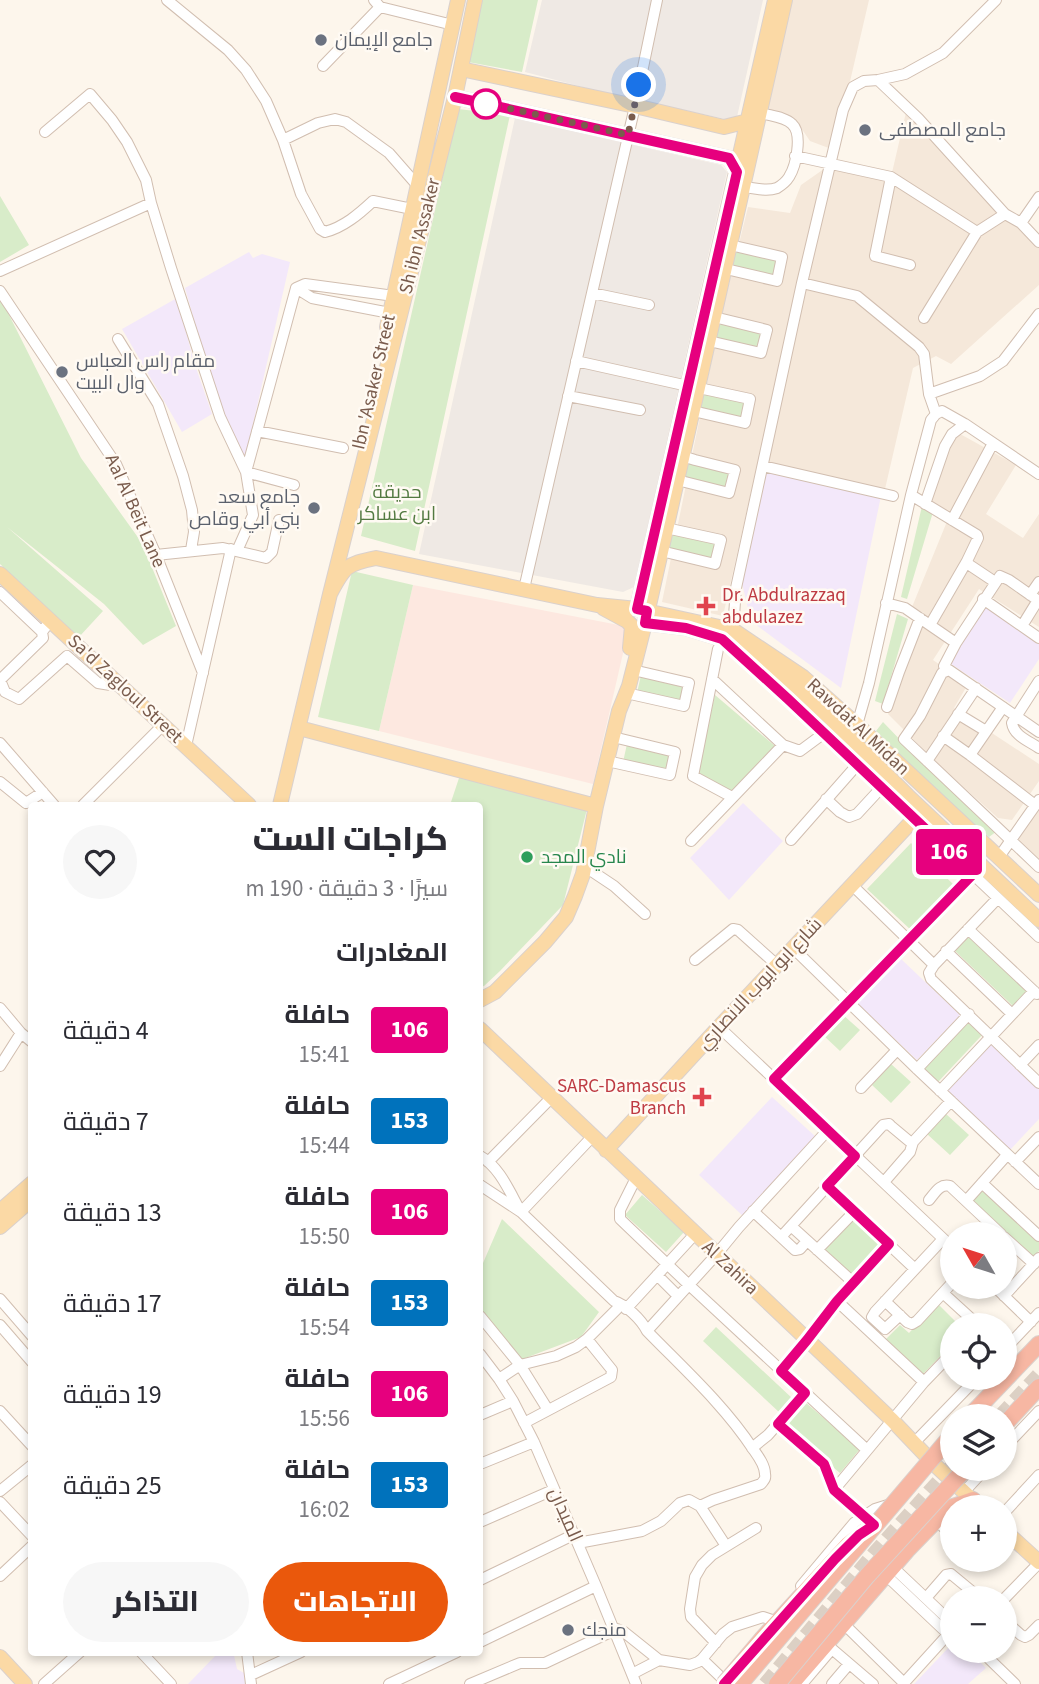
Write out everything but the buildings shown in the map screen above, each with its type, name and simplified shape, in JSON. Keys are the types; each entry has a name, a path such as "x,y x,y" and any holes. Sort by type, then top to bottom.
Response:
{"highway":[{"path":"982,1404 1039,1344"},
{"path":"1017,1411 1039,1387"},
{"path":"1017,1424 1039,1401"},
{"path":"740,1684 940,1449"},
{"path":"777,1684 867,1576 954,1481"},
{"path":"791,1684 927,1528 940,1517"},
{"path":"724,1683 848,1545 876,1522"}],"main road":[{"name":"Ibn 'Asaker Street","path":"281,802 330,594 330,578 458,0"},
{"name":"Sh ibn 'Assaker","path":"330,594 455,97 475,0"},
{"path":"483,998 495,992 540,947 566,917 575,897 619,711 633,670 775,0"},
{"path":"643,614 661,551 693,411 694,387 715,317 785,0"},
{"path":"461,69 724,127 748,121"},
{"path":"455,97 729,158 737,172"},
{"path":"330,594 340,574 347,567 376,558 597,605 632,626 619,711"},
{"name":"Sa'd Zagloul Street","path":"0,574 46,626 122,687 245,802"},
{"name":"Rawdat Al Midan","path":"597,605 643,614 724,639 755,643 803,677 1039,895"},
{"name":"Rawdat Al Midan","path":"724,639 748,652 828,716 1039,920"},
{"path":"299,728 596,806"},
{"name":"شارع ابو ايوب الانصاري","path":"606,1150 914,819"},
{"name":"Al Zahira","path":"483,1032 968,1495"},
{"path":"0,1211 28,1186"},
{"path":"0,1227 28,1202"},
{"path":"1017,1542 1039,1563"},
{"path":"0,1657 25,1684"},
{"path":"0,1668 14,1684"}],"street":[{"path":"167,0 228,50 246,70 265,101 283,140 301,194 320,229 325,232 332,230 355,218 373,201 412,209"},
{"path":"524,589 657,0"},
{"path":"732,797 693,776 712,679 736,588 843,110 853,87 864,80 905,74 943,53 996,0"},
{"path":"323,66 377,3 453,25"},
{"path":"878,80 918,118 1004,214 1021,223 1039,242"},
{"path":"45,132 90,94 113,120 127,142 146,180 171,268 220,417 246,472 253,515 234,550 186,747"},
{"path":"744,187 766,190 780,186 790,177 799,140 794,126 761,113"},
{"path":"283,140 318,123 335,120 346,122 389,153 417,184"},
{"path":"795,156 891,177 977,232"},
{"path":"891,177 875,256 910,265"},
{"path":"1021,223 1039,198"},
{"path":"0,271 151,203"},
{"path":"924,318 977,232 1004,214"},
{"path":"726,269 777,281 782,257 730,245"},
{"path":"802,284 857,296 919,347 924,354 929,394 936,414"},
{"path":"246,472 301,286"},
{"path":"301,286 394,296"},
{"path":"301,286 312,298 390,313"},
{"name":"Aal Al Beit Lane","path":"0,291 112,457 156,555 202,673"},
{"path":"592,293 649,305"},
{"path":"929,394 980,376 1003,361 1039,314"},
{"path":"709,341 761,353 767,330 715,317"},
{"path":"118,339 158,404 183,475 192,510 194,532 191,550"},
{"path":"576,361 750,399 744,423 693,411"},
{"path":"568,396 640,410"},
{"path":"857,725 931,420 942,411 1039,474"},
{"path":"925,504 945,446 952,434 965,424"},
{"path":"257,431 343,448"},
{"path":"952,520 993,443"},
{"path":"677,480 729,493 735,470 682,456"},
{"path":"763,466 893,496"},
{"path":"246,472 294,485"},
{"path":"911,495 978,537 930,625"},
{"path":"156,555 215,548 262,558 272,552 279,520"},
{"path":"661,551 715,564 721,540 666,528"},
{"path":"967,561 995,582"},
{"path":"946,671 944,666 956,643 1000,576 1036,599"},
{"path":"1022,626 1036,599 1039,582"},
{"path":"0,592 46,626 43,638 0,680 3,694 19,699 67,656 98,683 122,687"},
{"path":"983,599 1039,638"},
{"path":"886,603 905,608 956,643"},
{"path":"887,707 920,618"},
{"path":"187,631 199,636 212,634"},
{"path":"724,639 1039,937"},
{"path":"626,693 684,706 689,683 633,670"},
{"path":"1039,732 949,670 942,673 920,716 904,739 1039,867"},
{"path":"712,679 783,746 800,751 823,734"},
{"path":"1039,681 1012,723 1014,730 1039,748"},
{"path":"927,761 976,688"},
{"path":"970,755 1003,707"},
{"path":"958,714 986,731"},
{"path":"86,802 163,725"},
{"path":"943,736 1038,802 999,857"},
{"path":"607,761 670,775 675,752 613,737"},
{"path":"0,743 51,802"},
{"path":"691,841 783,746"},
{"path":"790,840 857,765"},
{"path":"0,782 26,803 43,793"},
{"path":"826,799 849,817 857,814 881,788"},
{"path":"584,866 614,886 645,914"},
{"path":"774,1079 973,874"},
{"path":"852,885 934,964"},
{"path":"998,898 934,964 930,971 931,979 1039,1083"},
{"path":"695,960 733,929 777,965"},
{"path":"940,1091 1012,1014 1036,993 968,929"},
{"path":"793,948 1039,1184"},
{"path":"946,951 1012,1014"},
{"path":"0,1008 28,1039"},
{"path":"917,1069 969,1014"},
{"path":"719,1027 940,1235"},
{"path":"0,1066 21,1033"},
{"path":"1020,1065 1039,1045"},
{"path":"861,1088 897,1050"},
{"path":"521,1212 505,1183 484,1159 552,1097"},
{"path":"884,1182 910,1152 913,1142 951,1101"},
{"path":"781,1237 883,1125 891,1126 913,1142"},
{"path":"647,1331 828,1130"},
{"path":"521,1212 592,1137"},
{"path":"966,1201 982,1183 1039,1137"},
{"path":"636,1178 619,1216 667,1265 867,1450"},
{"path":"982,1183 1039,1236"},
{"path":"827,1186 915,1269"},
{"path":"929,1200 941,1186 950,1186 989,1222"},
{"path":"483,1187 521,1212 619,1306 643,1325 710,1394 763,1464 765,1472 761,1484 700,1506"},
{"path":"753,1211 795,1250 800,1249 807,1241"},
{"path":"817,1250 855,1212"},
{"path":"791,1226 854,1283"},
{"path":"499,1379 520,1365 556,1356 587,1339 619,1306 657,1275 695,1234"},
{"path":"781,1371 837,1301 889,1244"},
{"path":"1017,1246 1036,1261 1017,1282"},
{"path":"900,1315 884,1329 874,1320 873,1313 915,1269 940,1249"},
{"path":"657,1275 678,1296"},
{"path":"885,1301 909,1324 915,1323 940,1296"},
{"path":"0,1298 4,1312 28,1333"},
{"path":"950,1299 965,1313"},
{"path":"1008,1299 1035,1318 1017,1337"},
{"path":"837,1301 924,1382"},
{"path":"483,1321 520,1365 548,1410"},
{"path":"0,1325 28,1357"},
{"path":"524,1423 611,1377 612,1370 587,1339"},
{"name":"الميدان","path":"483,1358 513,1401 534,1442 634,1679"},
{"path":"834,1490 940,1365"},
{"path":"914,1443 965,1390"},
{"path":"752,1448 805,1393"},
{"path":"483,1414 513,1401"},
{"path":"0,1411 28,1442"},
{"path":"1017,1434 1039,1411"},
{"path":"1029,1422 1039,1432"},
{"path":"778,1424 824,1464 834,1490 876,1522"},
{"path":"483,1463 534,1442"},
{"path":"0,1491 28,1468"},
{"path":"1017,1498 1039,1475"},
{"path":"1029,1485 1039,1494"},
{"path":"483,1521 553,1490"},
{"path":"483,1579 575,1539 642,1531 661,1521 684,1500 694,1501 700,1506 726,1546"},
{"path":"876,1522 883,1506 903,1500"},
{"path":"0,1502 28,1532"},
{"path":"702,1659 724,1683 772,1620 848,1530 876,1522"},
{"path":"802,1684 939,1523"},
{"path":"716,1643 693,1621 690,1609 695,1577 712,1555 756,1528"},
{"path":"0,1576 28,1550"},
{"path":"1017,1586 1039,1563"},
{"path":"926,1598 949,1574 966,1586"},
{"path":"894,1576 926,1598 940,1615"},
{"path":"894,1576 940,1619"},
{"path":"483,1641 596,1586"},
{"path":"470,1684 520,1663 545,1663 615,1630 622,1630 659,1660 690,1665 702,1659 732,1626 763,1617 772,1620"},
{"path":"1017,1631 1025,1637 1039,1625"},
{"path":"849,1629 904,1683 940,1642"},
{"path":"832,1649 873,1684"},
{"path":"832,1684 874,1654"},
{"path":"44,1684 76,1656"},
{"path":"145,1656 171,1684"},
{"path":"248,1656 251,1680 294,1656"},
{"path":"390,1684 449,1656"},
{"path":"634,1679 659,1660"},
{"path":"991,1663 1008,1682"}],"shaded area":[{"path":"542,0 763,0 737,117 730,120 525,72"},
{"path":"785,0 869,0 834,150 810,141 795,119 762,111"},
{"path":"907,108 1039,242 1039,285 951,364 936,356 913,368 885,489 758,461 723,616 662,602 718,329 748,207 790,213 801,185 831,164 891,177"},
{"path":"515,118 721,165 727,172 634,587 623,592 419,554"},
{"path":"249,252 253,258 262,254 290,262 245,459 225,419 185,288"},
{"path":"177,298 194,362 212,414 182,432 122,329"},
{"path":"953,430 1016,465 986,514 1023,538 1039,514 1039,627 979,589 933,660 968,684 954,708 1039,764 1039,781 1012,820 998,818 888,714 924,613 912,607 948,519 930,505"},
{"path":"767,470 881,496 841,688 751,621 742,583"},
{"path":"413,585 629,627 593,784 379,731"},
{"path":"986,604 1039,639 1039,659 1010,703 948,662"},
{"path":"1039,801 1039,868 1015,839"},
{"path":"743,803 783,841 729,900 690,858"},
{"path":"900,958 960,1015 917,1060 857,1003"},
{"path":"990,1040 1039,1086 1039,1119 1009,1151 943,1090"},
{"path":"772,1097 816,1137 743,1216 699,1175"},
{"path":"215,1656 234,1656 237,1669 244,1673 245,1684 188,1684"},
{"path":"940,1657 940,1663 981,1663 986,1668 968,1684 914,1684"}],"green space":[{"path":"482,0 538,0 522,72 468,62"},
{"name":"حديقة ابن عساكر","path":"458,109 510,115 415,551 361,536"},
{"path":"0,196 29,245 0,262"},
{"path":"734,249 780,260 775,278 730,267"},
{"path":"0,297 81,458 142,543 176,626 143,645 104,604 7,527 103,611 79,637 0,564"},
{"path":"719,322 764,332 759,350 714,340"},
{"path":"702,392 747,402 743,420 698,410"},
{"path":"687,462 732,472 728,491 683,480"},
{"path":"922,506 933,512 907,599 901,597"},
{"path":"672,532 718,543 713,561 668,550"},
{"path":"352,571 413,585 379,731 318,717"},
{"path":"897,614 908,619 883,704 875,701"},
{"path":"641,675 686,686 682,704 637,693"},
{"path":"715,695 775,746 734,792 697,773"},
{"path":"883,722 933,774 997,831 989,837 925,781 876,731"},
{"path":"627,744 672,755 668,773 623,762"},
{"name":"نادي المجد","path":"460,775 587,809 563,905 483,986 483,802 451,802"},
{"path":"911,843 954,885 912,931 867,889"},
{"path":"966,933 1027,991 1013,1006 952,948"},
{"path":"842,1014 860,1030 840,1051 823,1035"},
{"path":"967,1019 983,1034 938,1082 922,1067"},
{"path":"891,1064 911,1082 891,1103 872,1085"},
{"path":"946,1114 969,1135 950,1155 927,1134"},
{"path":"983,1187 1039,1239 1039,1251 1032,1258 1017,1244 1017,1222 993,1222 971,1201"},
{"path":"642,1195 684,1232 666,1252 625,1215"},
{"path":"851,1218 881,1245 851,1277 822,1249"},
{"path":"502,1219 599,1312 581,1337 520,1360 483,1317 483,1263"},
{"path":"937,1303 947,1313 940,1313 940,1356 923,1374 886,1339 900,1325 909,1333"},
{"path":"716,1327 793,1399 780,1413 703,1341"},
{"path":"805,1402 860,1449 840,1473 784,1426"}],"tunnel":[{"path":"1011,1404 1039,1374"},
{"path":"765,1684 875,1552 940,1479"}],"bus line":[{"name":"106","path":"455,97 729,158 737,172 637,609 647,611 645,623 686,628 722,639 973,874 774,1079 855,1156 827,1186 889,1244 837,1301 781,1371 805,1393 778,1424 824,1464 834,1490 874,1525 848,1545 724,1684"}],"place":[{"name":"جامع الإيمان","path":"321,40"},
{"name":"جامع المصطفى","path":"865,130"},
{"name":"مقام راس العباس وال البيت","path":"62,372"},
{"name":"جامع سعد بني أبي وقاص","path":"314,508"},
{"name":"Dr. Abdulrazzaq abdulazez","path":"706,606"},
{"name":"نادي المجد","path":"527,857"},
{"name":"SARC-Damascus Branch","path":"702,1097"},
{"name":"منجك","path":"568,1630"}],"route":[{"path":"486,104 480,102 628,135 639,85"}]}
